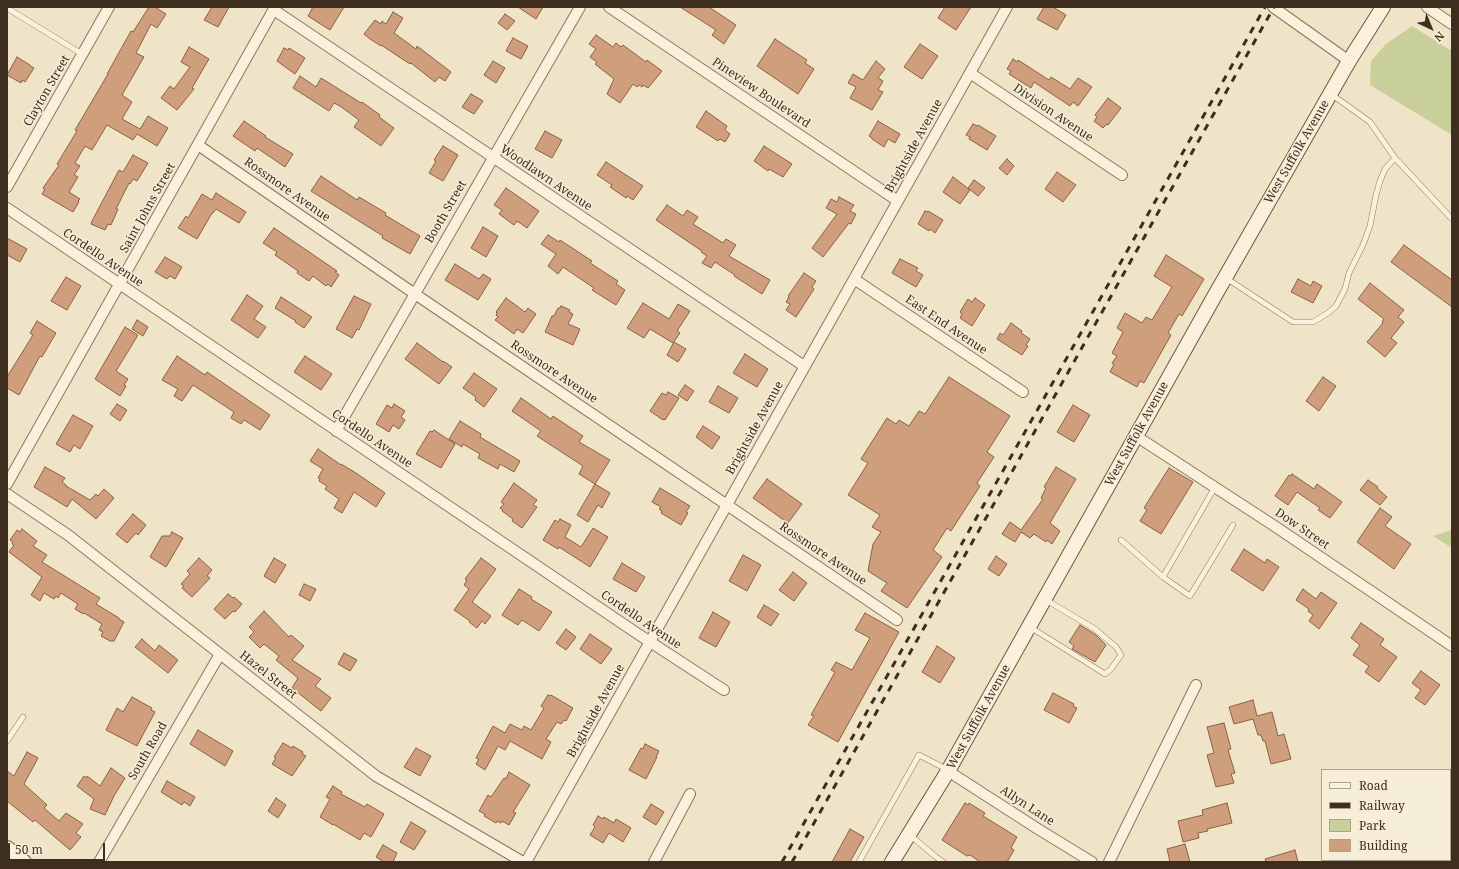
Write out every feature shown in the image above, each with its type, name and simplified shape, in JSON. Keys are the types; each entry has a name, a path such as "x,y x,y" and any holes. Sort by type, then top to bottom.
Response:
{"main road":[{"name":"West Suffolk Avenue","path":"892,862 948,771 1225,278 1349,61 1383,7"},
{"path":"7,848 24,862"}],"street":[{"name":"Clayton Street","path":"7,187 109,7"},
{"name":"Booth Street","path":"336,431 580,7"},
{"name":"Pineview Boulevard","path":"609,7 898,200"},
{"name":"Brightside Avenue","path":"524,862 650,642 1007,7"},
{"path":"1273,7 1349,61"},
{"path":"1427,7 1452,24"},
{"name":"Woodlawn Avenue","path":"275,8 493,158 804,366"},
{"name":"Saint Johns Street","path":"7,484 275,8"},
{"name":"Division Avenue","path":"970,73 1122,175"},
{"name":"Rossmore Avenue","path":"198,144 415,294 897,620"},
{"name":"Cordello Avenue","path":"7,208 336,431 724,690"},
{"name":"East End Avenue","path":"854,279 1023,392"},
{"name":"Dow Street","path":"1136,436 1215,487 1452,646"},
{"name":"Hazel Street","path":"7,494 68,535 376,776 524,862"},
{"name":"South Road","path":"99,862 220,654"},
{"path":"1110,862 1196,685"},
{"name":"Allyn Lane","path":"948,771 1092,862"},
{"path":"654,862 690,794"}],"lane":[{"path":"7,8 82,54"},
{"path":"1330,94 1370,122 1395,158 1452,219"},
{"path":"1225,278 1293,322 1313,322 1328,314 1336,306 1345,289 1349,273 1363,245 1370,226 1380,181 1385,170 1395,158"},
{"path":"1163,577 1215,487"},
{"path":"1121,540 1163,577 1190,596 1233,525"},
{"path":"1029,627 1105,674 1111,669 1121,655 1116,647 1095,629 1045,599"},
{"path":"7,741 23,717"},
{"path":"860,862 919,755 948,771"},
{"path":"910,834 943,862"}],"green space":[{"path":"1412,26 1452,51 1452,135 1370,85 1371,61 1386,44"},
{"path":"1452,530 1452,548 1433,536"}],"building":[{"path":"149,7 155,7 166,14 157,28 151,24 136,53 144,57 122,95 132,102 122,119 140,129 148,116 168,128 157,146 137,134 133,140 107,125 92,150 85,146 75,163 80,166 74,175 78,177 69,192 80,199 73,212 42,194 45,189 43,188 59,165 57,164 77,131 75,130 131,31 133,32"},
{"path":"212,7 229,7 218,27 204,20"},
{"path":"313,7 344,7 330,30 308,16"},
{"path":"518,7 543,7 536,19"},
{"path":"680,7 709,7 736,25 724,44 712,35 716,30"},
{"path":"945,7 971,7 956,30 938,18"},
{"path":"1044,7 1053,7 1066,15 1057,30 1037,19"},
{"path":"393,12 403,18 394,33 416,49 417,46 451,72 445,81 439,77 435,82 411,63 410,64 364,34 375,20 381,24 382,21 386,24"},
{"path":"505,14 515,21 507,30 498,23"},
{"path":"596,35 613,47 616,43 621,47 623,45 646,62 647,60 662,71 648,88 643,85 642,87 639,85 637,87 633,84 620,103 607,94 614,79 595,64 597,62 590,57 596,49 589,44"},
{"path":"513,38 528,46 521,59 506,51"},
{"path":"775,39 807,60 805,63 814,69 798,94 757,66"},
{"path":"920,44 938,56 922,79 904,67"},
{"path":"189,47 209,59 192,88 194,89 177,110 161,98 170,86 174,89 190,67 181,62"},
{"path":"284,48 288,50 289,48 305,58 295,74 277,61"},
{"path":"17,57 34,68 25,82 22,80 21,83 7,75"},
{"path":"1013,59 1017,62 1018,60 1049,80 1051,77 1070,89 1078,78 1092,87 1078,106 1073,102 1070,106 1034,82 1031,88 1009,74 1011,71 1007,69"},
{"path":"493,61 505,68 496,83 484,75"},
{"path":"876,61 885,69 878,78 883,81 878,90 883,92 872,110 850,98 856,87 848,83 853,74 863,80"},
{"path":"300,76 316,87 321,78 361,103 362,102 380,115 379,117 394,128 381,146 354,127 359,120 340,106 334,103 329,111 293,88"},
{"path":"471,94 483,101 474,114 462,107"},
{"path":"1108,98 1121,108 1108,125 1107,124 1103,128 1094,121 1097,117 1095,115"},
{"path":"706,111 727,126 725,130 730,134 725,142 720,139 718,141 696,127"},
{"path":"244,121 266,136 265,137 293,154 285,167 257,148 255,151 233,136"},
{"path":"878,121 900,134 895,143 888,139 884,147 869,136"},
{"path":"973,124 978,125 996,136 987,150 969,139 970,137 966,135"},
{"path":"545,131 562,140 552,158 535,149"},
{"path":"443,146 458,155 443,181 429,173 436,161 434,160"},
{"path":"764,146 792,164 783,177 769,169 768,171 754,161"},
{"path":"133,155 148,163 137,181 133,179 130,184 129,183 116,209 118,209 111,225 108,224 105,230 91,224 119,170 123,172"},
{"path":"1007,159 1014,166 1007,175 999,168"},
{"path":"606,162 643,186 633,200 627,196 626,198 610,187 612,185 597,175"},
{"path":"1057,172 1076,185 1063,202 1045,189"},
{"path":"321,176 357,200 359,197 386,213 385,215 420,236 410,254 382,238 383,236 311,191"},
{"path":"953,177 970,190 960,204 943,192"},
{"path":"974,180 985,188 978,196 968,188"},
{"path":"506,188 539,211 527,228 517,221 514,225 499,214 502,210 494,205"},
{"path":"216,193 246,212 239,223 216,209 212,213 197,239 178,228 186,216 188,218 202,194 212,200"},
{"path":"839,197 854,205 850,211 856,214 851,224 849,223 823,257 812,248 837,214 826,208 831,199 837,202"},
{"path":"667,205 683,216 687,210 698,217 693,224 723,243 726,239 736,245 729,256 770,280 762,294 715,262 711,268 702,263 707,256 701,252 702,251 656,220"},
{"path":"925,211 928,211 943,220 935,233 918,224"},
{"path":"483,227 498,236 486,257 471,248"},
{"path":"274,228 337,271 335,272 339,275 331,287 328,284 326,286 313,276 309,281 297,273 298,271 275,255 277,252 263,243"},
{"path":"548,235 559,242 560,240 592,261 590,263 618,281 616,284 625,290 616,305 592,290 594,288 563,267 558,274 548,266 556,254 541,244"},
{"path":"7,238 27,249 20,262 7,255"},
{"path":"1404,245 1452,280 1452,307 1391,262"},
{"path":"1166,255 1204,279 1182,316 1179,314 1168,333 1171,335 1144,383 1140,381 1137,387 1110,372 1114,364 1112,363 1117,356 1112,353 1123,332 1117,328 1125,313 1142,323 1146,317 1152,320 1172,287 1154,276"},
{"path":"165,257 182,267 175,279 170,276 167,279 155,272"},
{"path":"900,259 918,268 916,271 923,275 916,287 892,273"},
{"path":"455,264 479,279 483,274 491,279 478,300 445,280"},
{"path":"804,273 816,281 812,287 814,289 796,317 786,310 790,304 786,302 789,297 788,296"},
{"path":"66,277 81,286 67,310 51,301"},
{"path":"1298,279 1311,286 1313,281 1322,286 1313,303 1291,292"},
{"path":"1370,283 1404,310 1398,317 1404,322 1391,338 1397,343 1385,357 1367,342 1383,323 1382,322 1384,319 1358,299"},
{"path":"247,295 263,306 254,319 266,327 258,338 231,320"},
{"path":"354,296 371,304 359,330 357,329 352,338 336,329"},
{"path":"281,297 312,317 304,328 295,322 296,321 275,308"},
{"path":"506,298 525,312 528,308 536,314 523,333 517,329 514,334 495,320 498,317 496,312"},
{"path":"975,298 985,305 972,326 960,318 962,314 960,312 968,299 972,302"},
{"path":"643,303 669,319 678,304 690,311 677,331 680,333 673,343 650,329 644,338 627,328"},
{"path":"561,306 570,310 569,312 573,314 568,324 580,329 573,345 545,332 552,316 554,316 558,308"},
{"path":"137,320 148,327 143,336 132,329"},
{"path":"37,321 56,333 42,357 40,356 19,395 7,388 7,377 33,335 30,333"},
{"path":"1011,323 1022,331 1021,333 1030,339 1026,345 1028,346 1022,355 997,339 1000,333 1003,335"},
{"path":"125,327 138,335 116,371 128,379 120,396 95,379"},
{"path":"674,342 686,349 678,362 667,355"},
{"path":"417,343 452,367 439,384 405,359"},
{"path":"745,354 768,369 757,387 733,373"},
{"path":"177,356 205,375 207,372 270,415 260,430 244,420 241,424 231,418 234,412 193,385 182,401 174,396 178,389 162,380"},
{"path":"305,356 332,374 321,390 294,372"},
{"path":"474,373 497,389 484,407 475,400 476,397 463,388"},
{"path":"949,377 1010,416 987,452 994,457 977,483 980,486 951,531 947,528 933,550 942,557 907,608 881,591 887,583 868,571 873,544 881,532 872,527 880,515 848,495 868,463 861,459 887,418 896,424 899,420 909,426 919,411 925,414"},
{"path":"1323,377 1336,386 1319,411 1306,401"},
{"path":"685,385 694,391 687,401 678,395"},
{"path":"718,386 738,398 729,413 709,402"},
{"path":"668,392 679,398 665,420 663,420 650,411 662,393 666,395"},
{"path":"521,398 551,419 553,416 583,436 579,442 610,460 595,484 579,474 583,466 537,436 541,431 512,411"},
{"path":"117,404 127,410 120,421 110,414"},
{"path":"394,404 405,411 401,417 405,420 399,429 393,425 389,432 376,424 387,405 392,408"},
{"path":"1073,405 1090,415 1074,442 1057,432"},
{"path":"73,415 93,426 80,449 74,445 70,452 56,444"},
{"path":"460,421 481,434 480,437 520,461 514,472 500,464 498,469 478,458 480,454 463,444 462,447 449,439"},
{"path":"703,426 720,437 712,449 696,437"},
{"path":"434,430 455,444 441,468 416,454 430,431 432,432"},
{"path":"318,449 385,493 376,507 354,492 342,513 334,508 339,499 325,489 327,486 319,481 320,479 318,478 323,469 310,461"},
{"path":"45,467 65,478 62,482 66,486 90,500 96,494 98,496 104,489 114,498 96,519 72,499 67,507 34,487"},
{"path":"1056,467 1076,479 1050,523 1060,531 1052,544 1034,534 1030,538 1021,532 1015,542 1002,534 1010,522 1021,530 1043,499 1041,498 1046,488 1044,487"},
{"path":"1169,468 1193,482 1161,534 1140,521 1147,510 1144,508"},
{"path":"1292,474 1314,489 1317,484 1342,502 1330,518 1318,510 1320,508 1297,492 1288,505 1275,496 1289,475 1291,476"},
{"path":"767,479 802,504 788,523 753,498"},
{"path":"1368,480 1378,487 1377,488 1387,497 1380,505 1360,490"},
{"path":"514,483 537,500 533,505 537,507 522,528 512,521 513,519 500,508 504,504 501,502"},
{"path":"595,484 610,493 602,508 598,505 588,522 577,515"},
{"path":"660,488 690,506 681,525 661,513 662,511 659,509 661,507 652,502"},
{"path":"1380,508 1392,517 1385,526 1411,544 1394,569 1357,542"},
{"path":"133,514 146,525 138,535 136,533 127,543 116,534"},
{"path":"560,519 571,525 565,537 581,547 593,528 608,537 590,567 559,547 558,549 543,540 555,520 558,522"},
{"path":"22,529 37,541 33,546 47,555 42,562 100,598 96,604 124,622 114,641 110,641 101,636 103,632 99,630 102,624 75,609 78,604 61,593 58,598 56,596 54,599 44,593 40,601 31,595 42,577 9,552 14,545 10,540 17,530 20,532"},
{"path":"172,532 183,538 166,567 150,557 162,536 170,536"},
{"path":"1244,549 1265,563 1267,559 1279,567 1263,591 1231,570"},
{"path":"743,555 761,565 747,591 729,581"},
{"path":"996,556 1007,564 999,576 988,569"},
{"path":"199,558 212,570 207,576 210,578 192,597 182,588 184,586 181,584 190,574 187,571"},
{"path":"274,558 286,565 275,583 264,576"},
{"path":"481,558 496,569 472,602 491,616 485,624 482,621 477,628 454,610 469,589 464,585 467,580 465,579"},
{"path":"622,563 645,577 636,592 613,579"},
{"path":"793,572 807,583 794,601 779,590"},
{"path":"304,584 316,589 310,601 299,595"},
{"path":"519,589 532,597 531,599 552,612 539,631 522,620 518,625 502,615"},
{"path":"1303,589 1316,599 1321,592 1337,603 1319,629 1309,621 1313,615 1308,611 1309,609 1296,600"},
{"path":"228,594 242,604 235,612 233,611 225,619 214,609"},
{"path":"764,605 779,614 771,626 757,617"},
{"path":"264,611 289,637 291,635 304,646 292,660 321,679 315,686 331,698 321,711 292,688 298,678 276,660 279,656 264,644 260,648 249,637 254,632 249,627"},
{"path":"713,612 730,622 716,647 699,638"},
{"path":"865,613 899,632 838,742 808,725 814,716 811,715 835,672 831,670 836,662 852,670 870,638 855,630"},
{"path":"1361,623 1384,639 1380,645 1397,657 1379,682 1365,672 1369,666 1353,655 1360,645 1351,638"},
{"path":"1080,625 1096,635 1106,645 1095,662 1072,649 1074,646 1069,642"},
{"path":"566,629 576,637 566,650 556,643"},
{"path":"590,634 612,649 601,664 580,649"},
{"path":"142,639 155,651 159,645 178,660 168,673 135,647"},
{"path":"937,646 955,658 940,683 922,672"},
{"path":"344,653 357,660 350,671 338,664"},
{"path":"1421,671 1440,685 1425,705 1415,698 1421,690 1412,683"},
{"path":"1053,693 1074,704 1073,706 1077,708 1069,723 1044,710"},
{"path":"548,695 551,695 573,708 566,721 564,720 561,724 557,722 546,739 551,742 542,759 510,741 505,750 498,746 485,770 476,764 479,759 476,758 493,726 505,733 510,724 522,730 524,726 531,730 544,708 541,706"},
{"path":"132,697 152,708 151,710 155,712 137,746 106,730 117,708 123,712"},
{"path":"1253,700 1257,716 1272,712 1278,736 1284,734 1291,759 1271,764 1265,741 1263,741 1261,735 1258,735 1253,719 1234,724 1229,707"},
{"path":"1224,723 1231,749 1228,750 1235,773 1231,774 1234,783 1216,787 1207,755 1214,753 1207,727"},
{"path":"198,730 233,751 225,766 190,744"},
{"path":"283,743 292,748 293,746 303,752 302,754 306,756 292,776 272,764 276,758 274,757"},
{"path":"645,744 659,751 646,779 629,770 641,748 643,749"},
{"path":"416,748 431,756 420,776 404,767"},
{"path":"27,752 38,758 24,784 47,805 44,808 59,821 66,813 83,824 76,833 81,837 70,850 35,820 33,822 7,801 7,771 14,776"},
{"path":"111,768 125,778 105,815 90,809 94,799 77,786 84,776 86,778 87,776 100,786"},
{"path":"509,772 530,785 513,812 516,813 509,825 502,821 501,823 497,821 496,823 484,816 485,814 479,811 488,795 491,797 504,778 506,779"},
{"path":"167,781 195,797 190,806 184,802 182,805 161,792"},
{"path":"333,786 342,792 341,794 365,807 367,804 384,814 371,837 364,833 360,840 320,817 330,799 326,797"},
{"path":"276,798 286,805 278,818 268,811"},
{"path":"965,803 968,805 969,803 985,813 983,816 1017,837 1011,848 1014,850 1007,862 980,862 970,855 967,856 942,840"},
{"path":"1227,803 1232,823 1207,829 1208,831 1198,833 1199,838 1183,842 1178,821 1203,815 1202,810"},
{"path":"651,804 664,812 656,825 643,817"},
{"path":"598,816 603,819 604,817 614,823 616,819 631,828 623,842 609,833 603,843 590,835 595,827 593,825"},
{"path":"411,822 426,831 414,850 400,842"},
{"path":"850,829 864,837 850,862 832,862"},
{"path":"1185,844 1190,862 1170,862 1167,849"},
{"path":"383,845 397,853 393,862 384,862 376,857"},
{"path":"1295,850 1298,862 1266,862 1265,859"}],"railway":[{"path":"782,862 1265,7"},
{"path":"792,862 1274,7"}]}
